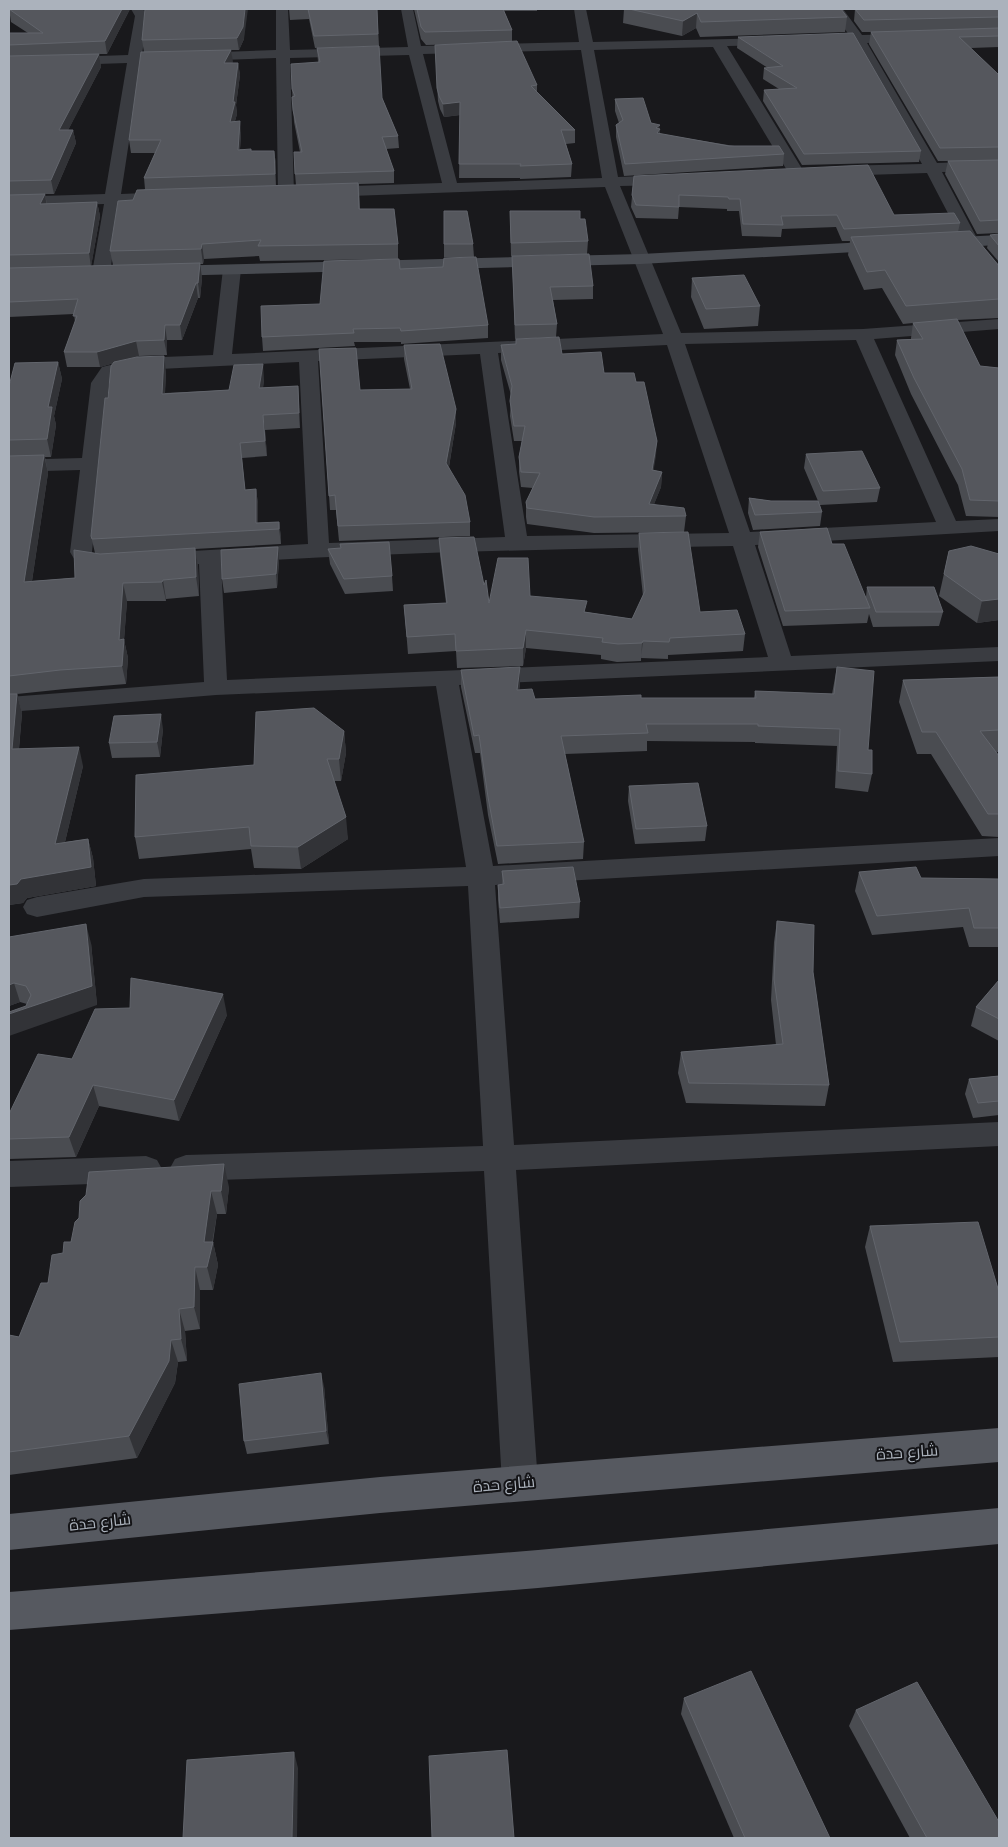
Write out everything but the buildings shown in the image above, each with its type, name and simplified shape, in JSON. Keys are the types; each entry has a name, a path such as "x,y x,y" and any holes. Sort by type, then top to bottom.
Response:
{"main road":[{"name":"شارع حدة","path":"9,1532 170,1514 520,1483 999,1445"},
{"path":"9,1611 538,1570 999,1526"}],"street":[{"path":"101,272 141,16 137,9"},
{"path":"282,9 286,194"},
{"path":"407,9 415,50 451,188"},
{"path":"580,9 585,46 611,183 674,339 782,663"},
{"path":"837,9 858,39 932,168 971,242 999,275"},
{"path":"812,40 924,37"},
{"path":"9,63 415,50 793,41"},
{"path":"718,43 796,172"},
{"path":"776,174 999,166"},
{"path":"267,194 611,183 689,178"},
{"path":"9,202 189,197"},
{"path":"923,244 999,240"},
{"path":"148,271 641,259 904,245"},
{"path":"222,360 232,269"},
{"path":"82,273 120,272"},
{"path":"999,324 863,334 674,339 139,364 110,371 100,383 81,552 87,562 104,564 319,550 517,543 742,539 999,525"},
{"path":"863,334 948,528"},
{"path":"488,348 517,543"},
{"path":"308,356 319,550"},
{"path":"9,466 92,464"},
{"path":"210,556 216,688"},
{"path":"9,705 216,688 999,654"},
{"path":"446,677 481,876 520,1483"},
{"path":"37,907 144,888 481,876 999,847"},
{"path":"9,1174 499,1158 999,1134"}]}
